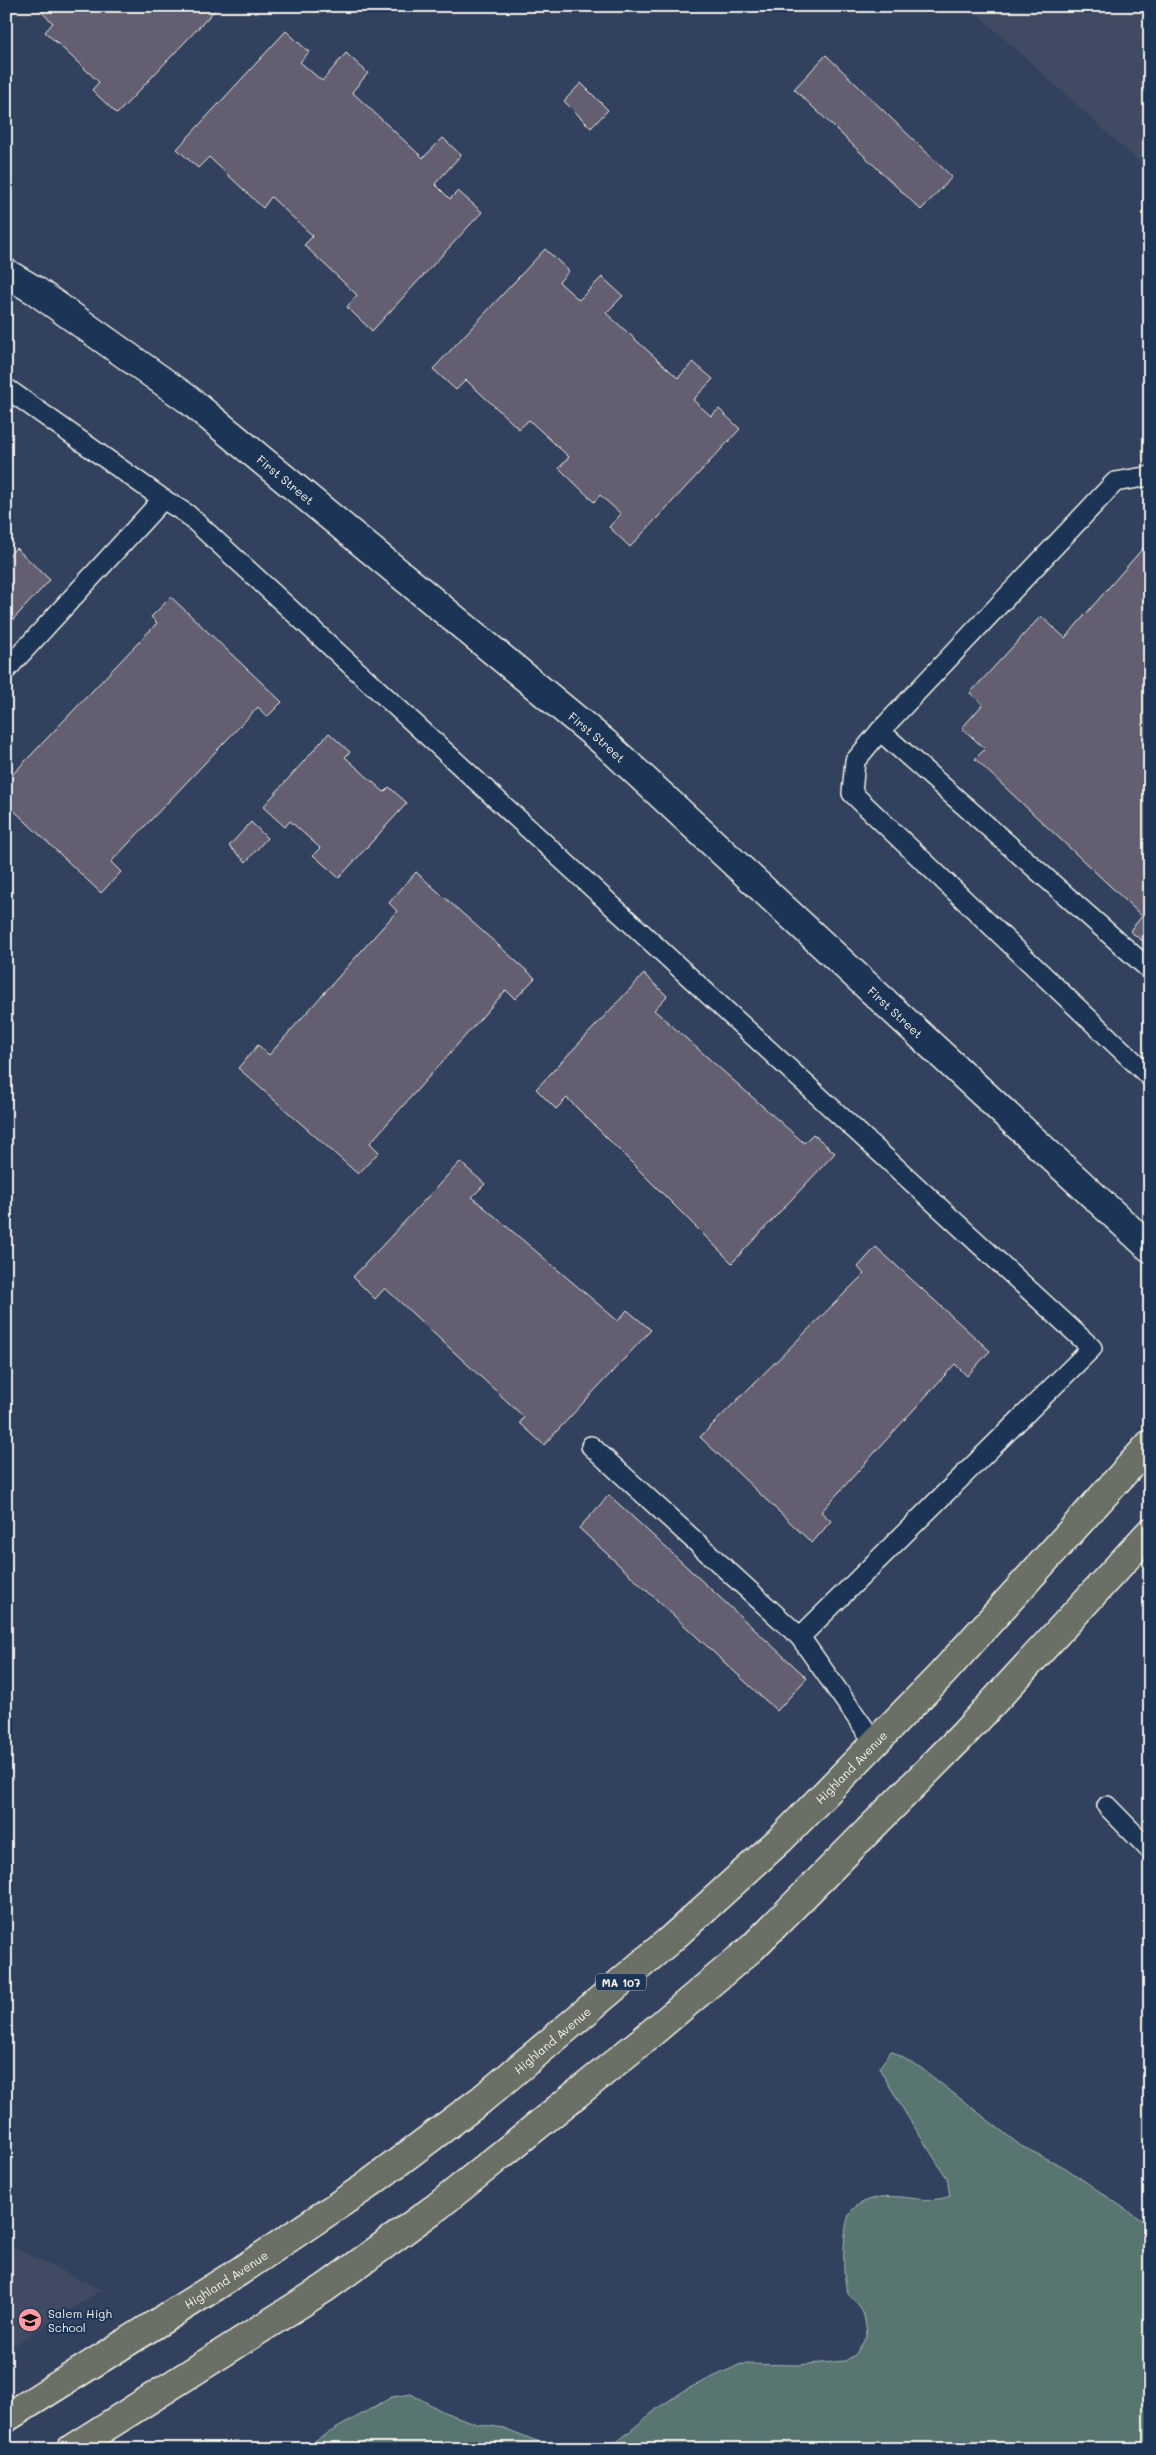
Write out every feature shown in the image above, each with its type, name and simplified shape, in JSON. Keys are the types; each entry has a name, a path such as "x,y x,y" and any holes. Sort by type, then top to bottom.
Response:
{"main road":[{"name":"Highland Avenue","path":"6,2418 248,2266 365,2187 481,2100 670,1940 766,1853 955,1659 1150,1444"},
{"path":"71,2449 325,2288 430,2212 642,2041 753,1947 964,1734 1150,1532"}],"street":[{"name":"First Street","path":"6,273 36,291 189,400 605,743 1150,1248"}],"lane":[{"path":"6,388 187,514 1092,1348 800,1637"},
{"path":"1150,476 1115,482 880,731 855,761 852,793 1150,1077"},
{"path":"6,670 163,499"},
{"path":"880,731 1150,970"},
{"path":"591,1446 800,1637 874,1742"},
{"path":"1106,1806 1150,1850"}],"shaded area":[{"path":"969,6 1150,6 1150,172"},
{"name":"Salem High School","path":"6,2244 101,2290 6,2350"}],"green space":[{"path":"891,2051 921,2068 1021,2146 1064,2167 1150,2226 1150,2449 300,2449 392,2397 411,2394 442,2411 476,2424 504,2428 552,2447 617,2442 659,2407 687,2389 741,2364 797,2365 845,2361 855,2355 867,2336 863,2314 859,2305 849,2295 846,2288 844,2243 849,2215 855,2207 868,2200 881,2197 890,2196 933,2200 950,2196 947,2178 879,2068"}],"building":[{"path":"35,6 219,6 117,114 92,90 99,82 45,32 53,23"},
{"path":"286,31 309,52 300,62 322,81 346,53 368,73 352,92 423,158 443,138 461,155 435,184 450,199 458,191 482,212 372,331 347,307 357,295 304,245 313,236 271,197 263,208 209,157 198,168 177,149"},
{"path":"826,55 952,177 921,210 794,89"},
{"path":"581,83 608,110 591,128 564,101"},
{"path":"545,249 569,271 559,282 579,300 602,277 623,296 606,313 678,378 693,362 713,379 693,400 711,416 719,409 740,429 630,547 609,527 621,514 600,495 594,502 559,468 569,457 529,420 519,429 466,380 456,390 433,369"},
{"path":"1150,540 1150,947 1130,931 1142,916 975,759 985,749 962,728 983,704 970,693 1041,616 1065,638"},
{"path":"16,548 50,580 6,627 6,559"},
{"path":"171,597 282,702 267,717 258,707 111,862 121,872 101,893 6,803 6,769 12,775 157,623 151,617"},
{"path":"329,733 350,752 345,757 384,792 389,787 407,803 339,878 313,855 320,848 290,821 285,827 263,807"},
{"path":"251,822 267,838 246,862 229,846"},
{"path":"416,872 535,978 515,999 506,990 370,1143 379,1152 358,1174 238,1068 258,1045 269,1055 397,911 389,903"},
{"path":"644,974 667,996 654,1010 804,1143 813,1134 835,1153 732,1263 567,1098 556,1109 536,1089"},
{"path":"460,1162 485,1184 472,1197 618,1321 627,1310 651,1330 544,1445 520,1423 524,1417 385,1288 375,1299 353,1277"},
{"path":"876,1247 990,1351 967,1376 955,1364 821,1512 831,1521 812,1543 700,1437 864,1274 858,1267"},
{"path":"609,1495 807,1678 777,1711 579,1528"}],"place":[{"name":"Salem High School","path":"30,2320"}]}
